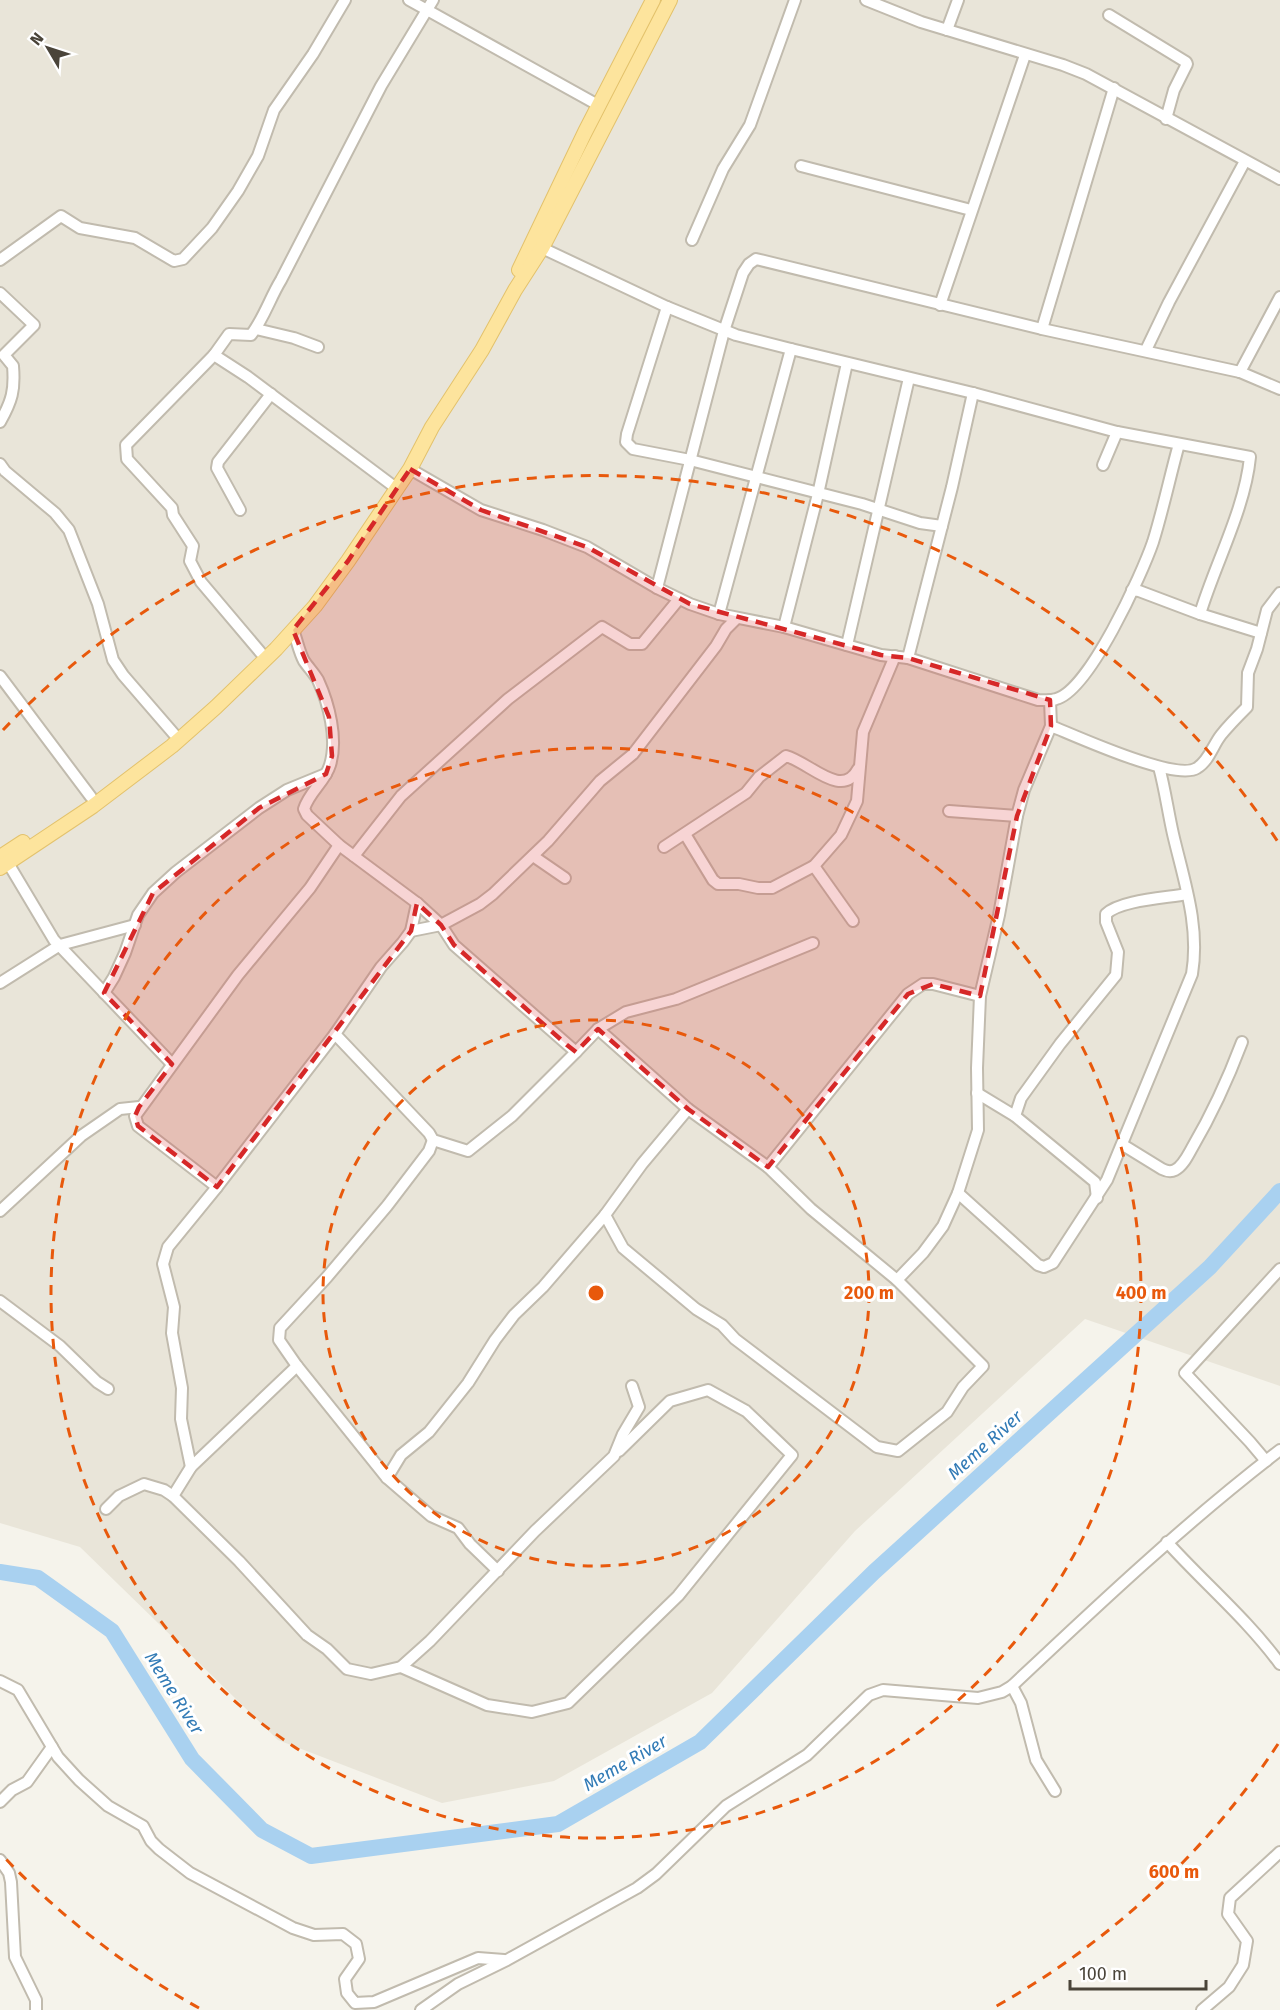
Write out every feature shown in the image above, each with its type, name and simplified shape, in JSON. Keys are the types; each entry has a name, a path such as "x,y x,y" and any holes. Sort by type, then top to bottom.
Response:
{"main road":[{"path":"3,863 174,734 261,653 312,601 342,562 477,349 536,248 598,105 652,0"},
{"path":"3,863 93,806 172,746 216,707 315,606 411,469 432,428 482,350 670,0"}],"street":[{"path":"0,260 61,216 80,228 135,238 174,261 183,259 212,228 238,191 258,156 274,110 313,54 345,0"},
{"path":"409,0 598,105"},
{"path":"261,653 201,582 190,561 193,546 173,515 172,508 127,459 126,445 214,355 229,334 251,335 256,329 269,299 381,86 433,0"},
{"path":"692,240 723,170 750,125 795,0"},
{"path":"867,0 946,30 1063,65 1114,88 1166,119 1280,179"},
{"path":"946,30 958,0"},
{"path":"1109,15 1186,62 1174,90 1166,119"},
{"path":"939,305 1025,55"},
{"path":"1042,329 1114,88"},
{"path":"1146,350 1245,160"},
{"path":"801,166 971,210"},
{"path":"536,248 724,331 790,350 973,393 1118,432 1250,457 1226,545 1210,581 1200,614"},
{"path":"657,588 724,331 743,273 756,259 792,266 939,305 1240,372 1280,389"},
{"path":"0,293 34,325 4,355 13,366 13,391 12,400 0,422"},
{"path":"1240,372 1280,297"},
{"path":"667,307 627,434 626,442 633,448 690,460 920,523 942,525"},
{"path":"256,329 294,338 318,347"},
{"path":"719,614 790,350"},
{"path":"214,355 271,394 392,485"},
{"path":"784,627 818,494 847,363"},
{"path":"847,645 909,378"},
{"path":"908,657 973,393"},
{"path":"240,510 217,468 218,462 271,394"},
{"path":"1103,465 1118,432"},
{"path":"411,469 481,510 587,547 657,588 719,614 784,627 880,655 908,657 1038,700 1056,700 1072,690 1083,677 1110,635 1132,590 1153,542 1179,444"},
{"path":"0,464 5,471 55,513 69,530 94,594 113,660 123,675 174,734"},
{"path":"1132,590 1261,633"},
{"path":"1051,726 1126,756 1159,766 1189,772 1196,769 1204,762 1221,735 1247,707 1248,673 1267,610 1280,593"},
{"path":"354,856 401,796 508,699 602,627 630,644 642,644 679,598"},
{"path":"411,931 441,925 480,904 533,856 600,781 633,754 710,655 726,629 736,619"},
{"path":"293,630 304,660 317,678 333,735 332,756 326,774 306,801 304,809 307,815 339,845 417,903 441,925 454,945 576,1052"},
{"path":"685,834 713,880 718,884 772,888 814,866 842,835 857,801 863,732 895,656"},
{"path":"0,676 91,797"},
{"path":"897,1280 943,1226 958,1193 978,1130 980,996 999,915 1017,816 1024,790 1051,726 1050,700"},
{"path":"664,847 746,793 759,777 786,756 834,781 849,780 859,766"},
{"path":"958,1193 1038,1265 1044,1267 1053,1263 1107,1180 1192,974 1195,956 1195,928 1159,766"},
{"path":"104,993 114,977 138,915 153,893 176,872 259,808 287,790 326,774"},
{"path":"949,811 1017,816"},
{"path":"218,1187 138,1126 135,1116 139,1107 238,975 310,888 339,845"},
{"path":"533,856 565,878"},
{"path":"3,863 48,932 172,1064"},
{"path":"814,866 853,921"},
{"path":"1015,1116 1021,1098 1065,1036 1116,975 1118,952 1106,922 1106,914 1112,908 1130,902 1187,894"},
{"path":"191,1467 181,1419 182,1388 172,1333 174,1307 163,1264 168,1247 218,1187 335,1034 381,967 411,931 417,903"},
{"path":"0,983 60,945 135,925"},
{"path":"335,1034 429,1133 433,1140 468,1150 512,1116 598,1029 627,1012 676,999 813,943"},
{"path":"768,1167 908,994 923,984 933,984 980,996"},
{"path":"598,1029 688,1109 768,1167 811,1209 897,1280 983,1366 963,1387 947,1412 898,1450 877,1447 735,1339 722,1325 696,1309 622,1248 605,1215"},
{"path":"1123,1144 1167,1172 1174,1171 1184,1160 1208,1120 1242,1042"},
{"path":"977,1093 1015,1116 1095,1182 1097,1198"},
{"path":"0,1211 81,1136 120,1109 139,1107"},
{"path":"387,1478 401,1455 429,1432 461,1391 514,1315 543,1287 605,1215 642,1164 688,1109"},
{"path":"433,1140 429,1151 387,1206 280,1328 279,1340 297,1366 387,1478 431,1516 458,1528 470,1544 498,1571"},
{"path":"1095,1182 1107,1180"},
{"path":"1266,1461 1185,1373 1280,1269"},
{"path":"0,1301 60,1346 97,1382 108,1389"},
{"path":"173,1496 191,1467 297,1366"},
{"path":"614,1456 623,1434 639,1407 632,1386"},
{"path":"106,1509 119,1496 144,1484 164,1490 173,1496 239,1561 306,1635 327,1649 347,1668 371,1674 401,1667 430,1641 535,1531 670,1401 708,1390 746,1411 792,1455 678,1596 568,1704 532,1712 487,1705 401,1667"},
{"path":"421,2010 458,1984 507,1960 637,1888 656,1874 726,1806 807,1755 869,1695 883,1690 978,1698 1002,1692 1012,1686 1167,1542 1280,1450"},
{"path":"1167,1542 1229,1604 1269,1648 1280,1664"},
{"path":"0,1680 18,1690 58,1757 86,1786 108,1806 143,1826 151,1841 159,1849 190,1873 293,1928 314,1935 343,1934 356,1944 359,1959 345,1979 347,1993 355,2002 374,2002 478,1958 507,1960"},
{"path":"1012,1686 1021,1703 1036,1760 1055,1791"},
{"path":"0,1802 12,1790 27,1782 52,1747"},
{"path":"1202,2010 1229,1988 1243,1965 1247,1941 1228,1914 1230,1898 1280,1852"},
{"path":"0,1860 9,1873 11,1882 15,1957 36,2001 36,2010"}],"highlighted area":[{"path":"410,469 481,510 587,547 690,604 881,655 908,658 1050,700 1051,726 1017,816 980,996 933,984 908,994 768,1167 688,1109 598,1029 576,1052 454,945 441,925 417,903 411,931 217,1187 138,1126 135,1116 139,1107 172,1064 104,993 153,893 259,808 326,774 332,756 329,717 293,630 348,561"}],"shaded area":[{"path":"0,0 1280,0 1280,1386 1085,1319 855,1531 712,1693 554,1781 442,1803 278,1740 80,1547 0,1523"}],"waterway":[{"name":"Meme River","path":"0,1572 38,1578 112,1631 192,1759 262,1830 311,1856 558,1824 700,1742 874,1572 1210,1267 1280,1191"}]}
